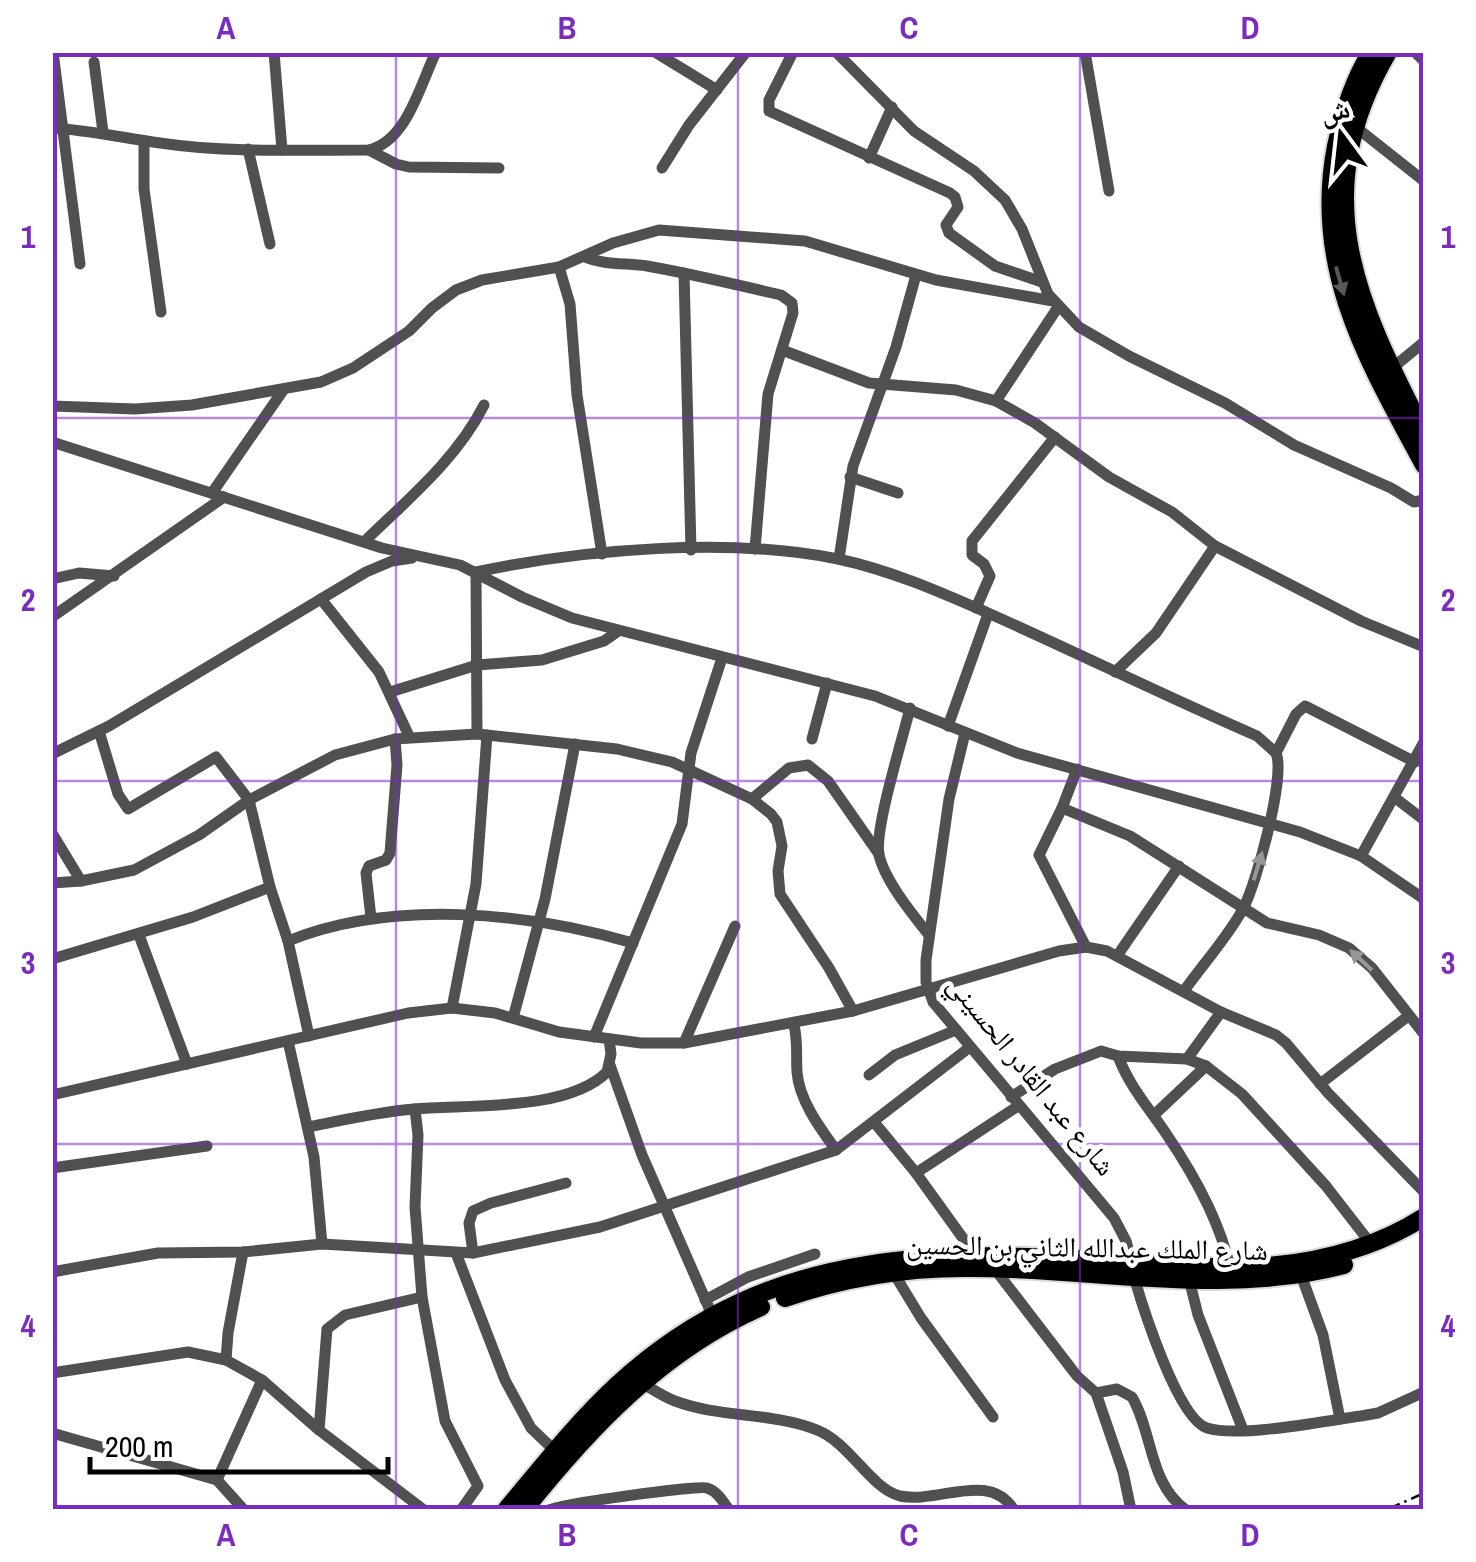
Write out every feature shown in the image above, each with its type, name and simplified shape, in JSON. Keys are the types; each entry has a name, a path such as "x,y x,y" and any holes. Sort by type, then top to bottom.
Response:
{"main road":[{"path":"1371,52 1351,92 1340,128 1329,200 1331,243 1361,342 1424,465"},
{"path":"1388,52 1357,128 1345,202 1348,245 1366,314 1424,433"},
{"name":"شارع الملك عبدالله الثاني بن الحسين","path":"531,1508 593,1429 642,1383 699,1340 750,1312 802,1292 893,1272 1230,1268 1309,1261 1371,1244 1424,1217"},
{"name":"شارع الملك عبدالله الثاني بن الحسين","path":"506,1510 555,1451 626,1377 709,1308 858,1265 932,1256 975,1255 1188,1279 1252,1280 1301,1275 1379,1254 1424,1231"}],"street":[{"path":"53,52 57,128 80,264"},
{"path":"274,52 282,150"},
{"path":"57,128 248,150 368,150 392,140 436,52"},
{"path":"656,52 717,90"},
{"path":"676,64 685,52"},
{"path":"662,168 689,125 746,52"},
{"path":"793,52 770,100 769,111 950,193 958,206 946,225 948,233 986,261 1042,282"},
{"path":"836,52 922,138 974,171 1005,200 1055,304 1106,343 1225,404 1294,445 1414,502 1424,500"},
{"path":"1085,52 1109,192"},
{"path":"1415,52 1424,60"},
{"path":"94,62 102,132"},
{"path":"870,158 892,107"},
{"path":"1357,128 1424,182"},
{"path":"144,140 144,188 160,312"},
{"path":"248,150 270,244"},
{"path":"368,150 409,167 499,168"},
{"path":"52,406 135,409 192,404 321,382 353,368 410,331 456,290 482,280 560,267 642,233 676,230 806,241 916,275 1055,304"},
{"path":"584,256 601,262 624,262 684,273 789,298 793,313 766,407 756,549"},
{"path":"560,267 570,304 577,395 602,554"},
{"path":"684,273 692,550"},
{"path":"840,559 850,478 916,275"},
{"path":"996,401 1055,304"},
{"path":"1390,370 1424,342"},
{"path":"782,350 883,386 956,390 996,401 1055,437 1109,477 1172,512 1215,546 1361,621 1424,647"},
{"path":"52,617 114,576 218,495 284,389"},
{"path":"364,542 452,454 472,429 484,404"},
{"path":"948,726 990,576 984,564 972,555 972,541 1055,437"},
{"path":"52,442 364,542 476,572 572,618 827,682 910,708 1017,753 1268,823 1361,856 1424,899"},
{"path":"850,478 898,493"},
{"path":"1116,672 1156,633 1215,546"},
{"path":"476,572 524,562 602,554 692,550 756,549 840,559 890,574 982,611 1258,736 1276,753"},
{"path":"52,754 99,731 366,572 392,561 417,558"},
{"path":"52,579 79,572 114,576"},
{"path":"452,1008 480,849 482,735 476,572"},
{"path":"321,599 366,652 390,692 402,738 390,853 386,860 366,869 371,918"},
{"path":"390,692 477,665 542,660 604,641 617,632"},
{"path":"594,1036 682,824 688,770 722,658"},
{"path":"812,739 827,682"},
{"path":"1184,991 1244,908 1279,778 1276,753 1298,710 1305,706 1415,762"},
{"path":"879,854 891,782 910,708"},
{"path":"99,731 118,794 128,809 216,758 250,800 309,1036"},
{"name":"شارع عبد القادر الحسيني","path":"965,734 949,799 929,935 925,974 928,989 933,1002 1114,1218 1126,1240 1156,1344 1190,1414 1208,1428 1243,1430 1378,1413 1424,1392"},
{"path":"52,882 81,881 134,870 229,817 250,800 335,755 402,738 482,735 658,757 752,799 777,822 782,846 778,883 786,905 853,1011"},
{"path":"1361,856 1424,742"},
{"path":"513,1018 539,920 575,744"},
{"path":"752,799 789,768 808,765 828,781 929,935"},
{"path":"1076,769 1062,808 1040,848 1040,860 1086,946"},
{"path":"1394,797 1424,820"},
{"path":"1062,808 1119,830 1267,923 1319,935 1349,948 1372,968 1424,1034"},
{"path":"52,833 81,881"},
{"path":"1117,956 1179,866"},
{"path":"52,959 139,935 270,886"},
{"path":"288,941 344,922 371,918 470,917 539,920 633,943"},
{"path":"684,1043 735,926"},
{"path":"139,935 187,1064"},
{"path":"52,1095 408,1014 452,1008 513,1018 559,1032 684,1043 853,1011 1086,946 1117,956 1286,1043 1424,1192"},
{"path":"1188,1060 1221,1012"},
{"path":"1320,1084 1407,1017"},
{"path":"794,1024 799,1084 815,1120 836,1150"},
{"path":"869,1075 903,1050 956,1030"},
{"path":"609,1039 610,1064 664,1208 709,1308 748,1277 815,1254"},
{"path":"288,1041 308,1126 320,1201 322,1244"},
{"path":"52,1272 158,1253 243,1252 322,1244 472,1253 600,1227 836,1150 970,1047"},
{"path":"916,1173 1043,1076 1084,1056 1101,1050 1118,1056 1188,1060 1206,1066 1242,1094 1326,1186 1371,1244"},
{"path":"1118,1056 1128,1080 1184,1161 1214,1218 1230,1268"},
{"path":"308,1126 416,1108 506,1104 552,1096 588,1086 600,1079 610,1064"},
{"path":"1154,1115 1206,1066"},
{"path":"416,1108 415,1208 422,1297 445,1422 478,1486 461,1510"},
{"path":"874,1122 975,1255"},
{"path":"52,1168 207,1146"},
{"path":"472,1253 469,1223 473,1211 491,1202 566,1182"},
{"path":"226,1360 243,1252"},
{"path":"456,1253 505,1380 530,1428 555,1451"},
{"path":"994,1268 1077,1376 1096,1393 1123,1472 1131,1510"},
{"path":"893,1272 993,1418"},
{"path":"1301,1275 1323,1335 1340,1419"},
{"path":"1188,1279 1243,1430"},
{"path":"319,1430 327,1329 345,1315 422,1297"},
{"path":"52,1372 188,1352 226,1360 262,1380 319,1430 424,1510"},
{"path":"217,1480 262,1380"},
{"path":"642,1383 675,1401 818,1430 844,1446 882,1485 898,1495 988,1490 1002,1494 1014,1510"},
{"path":"1096,1393 1117,1389 1132,1397 1162,1484 1186,1510"},
{"path":"52,1434 217,1480 244,1510"},
{"path":"550,1510 578,1501 700,1486 716,1493 729,1510"},
{"path":"898,1495 900,1510"}],"railway":[{"path":"1386,1510 1424,1493"}]}
